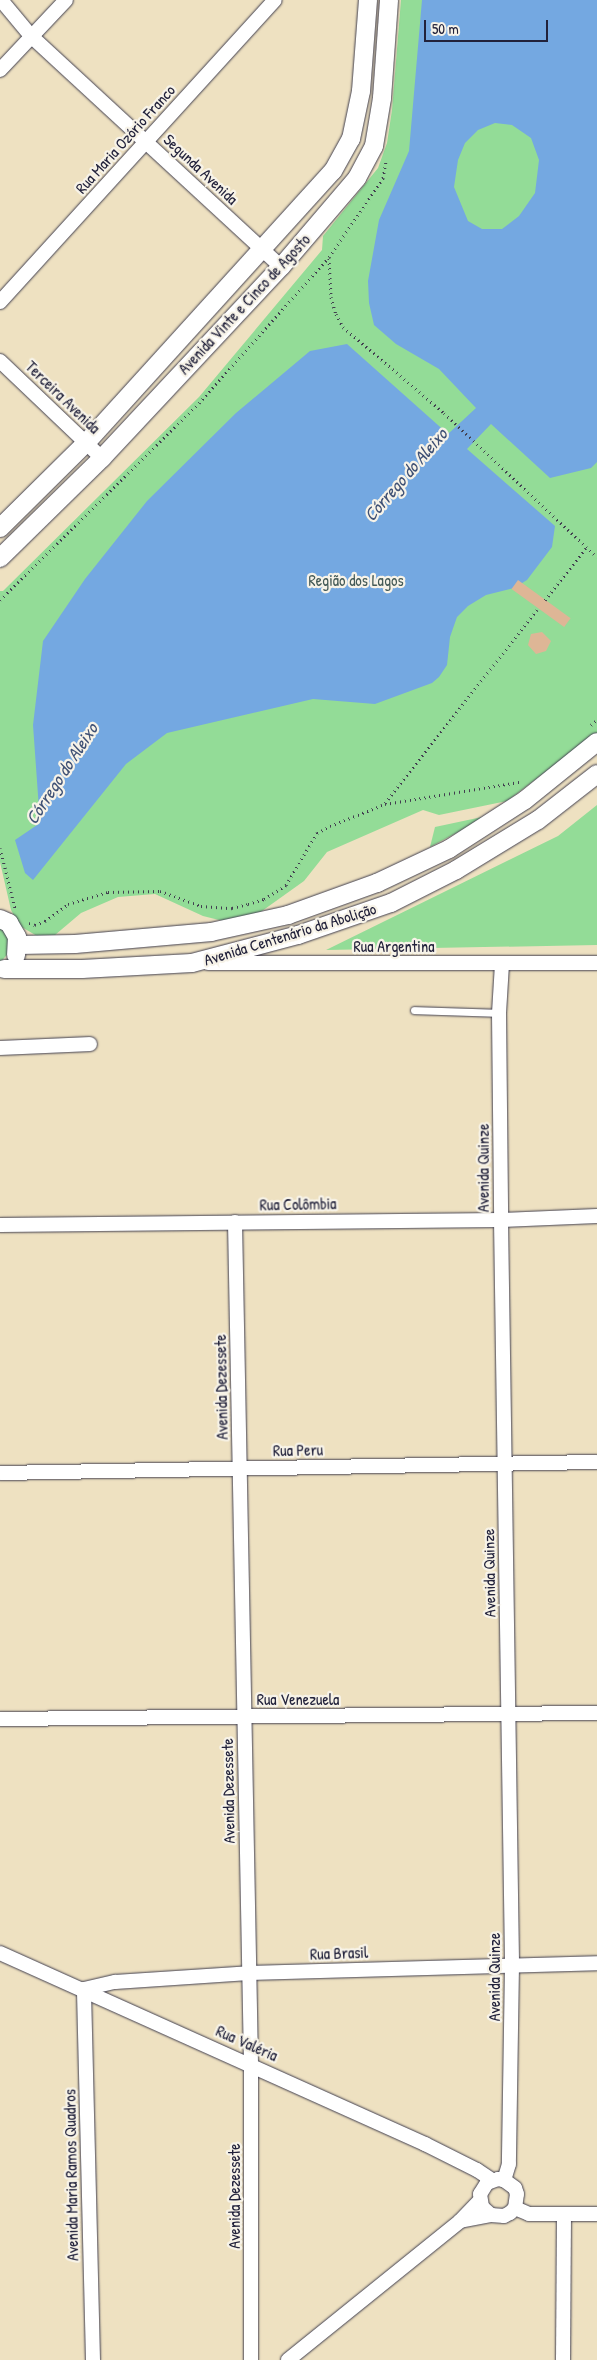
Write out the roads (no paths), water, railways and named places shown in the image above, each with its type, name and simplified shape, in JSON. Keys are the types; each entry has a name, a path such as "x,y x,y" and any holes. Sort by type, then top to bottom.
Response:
{"street":[{"name":"Segunda Avenida","path":"1,0 31,36 281,267"},
{"path":"0,70 66,0"},
{"name":"Rua Maria Ozório Franco","path":"0,302 275,0"},
{"name":"Avenida Vinte e Cinco de Agosto","path":"0,528 86,443 333,171 352,138 361,91 368,0"},
{"name":"Avenida Vinte e Cinco de Agosto","path":"0,558 102,458 281,267 356,178 374,146 382,98 389,0"},
{"name":"Terceira Avenida","path":"0,361 102,458"},
{"name":"Avenida Centenário da Abolição","path":"18,945 75,944 211,932 296,912 377,883 449,849 525,800 592,736"},
{"name":"Avenida Centenário da Abolição","path":"2,970 82,969 192,963 298,935 391,903 456,870 538,820 597,774"},
{"path":"2,970 15,959 18,945 14,929 4,915"},
{"name":"Rua Argentina","path":"192,963 597,963"},
{"name":"Avenida Quinze","path":"490,2187 509,2164 512,1965 501,1220 499,1013 502,964"},
{"path":"0,1048 90,1044"},
{"name":"Rua Colômbia","path":"0,1225 501,1220 597,1216"},
{"name":"Avenida Dezessete","path":"235,1222 251,2064 252,2360"},
{"name":"Rua Peru","path":"0,1473 597,1462"},
{"name":"Rua Venezuela","path":"0,1719 597,1713"},
{"name":"Rua Valéria","path":"0,1953 251,2064 478,2170 490,2187"},
{"name":"Rua Brasil","path":"84,1989 115,1982 249,1973 597,1962"},
{"name":"Avenida Maria Ramos Quadros","path":"84,1989 93,2360"},
{"path":"460,2221 492,2215 504,2216 515,2208 517,2194 515,2188 490,2187"},
{"path":"490,2187 482,2207 492,2215"},
{"path":"288,2360 460,2221 490,2187"},
{"path":"515,2208 529,2214 597,2214"},
{"path":"563,2360 564,2214"}],"lane":[{"path":"414,1010 499,1013"}],"water":[{"name":"Córrego do Aleixo","path":"422,0 597,0 597,462 591,468 550,478 491,424 467,449 555,526 552,547 527,580 514,588 486,595 468,606 457,617 450,637 447,665 439,677 432,683 375,704 313,699 167,733 126,764 33,880 25,873 15,840 40,823 33,725 43,641 85,579 147,501 236,413 310,351 347,344 448,434 476,408 439,369 396,344 374,325 369,303 368,281 379,220 409,151","holes":["495,123 512,125 531,138 539,160 535,193 519,216 502,229 482,229 468,221 454,187 458,160 465,143 478,130"]}],"park label":[{"name":"Região dos Lagos","path":"356,580"}]}
